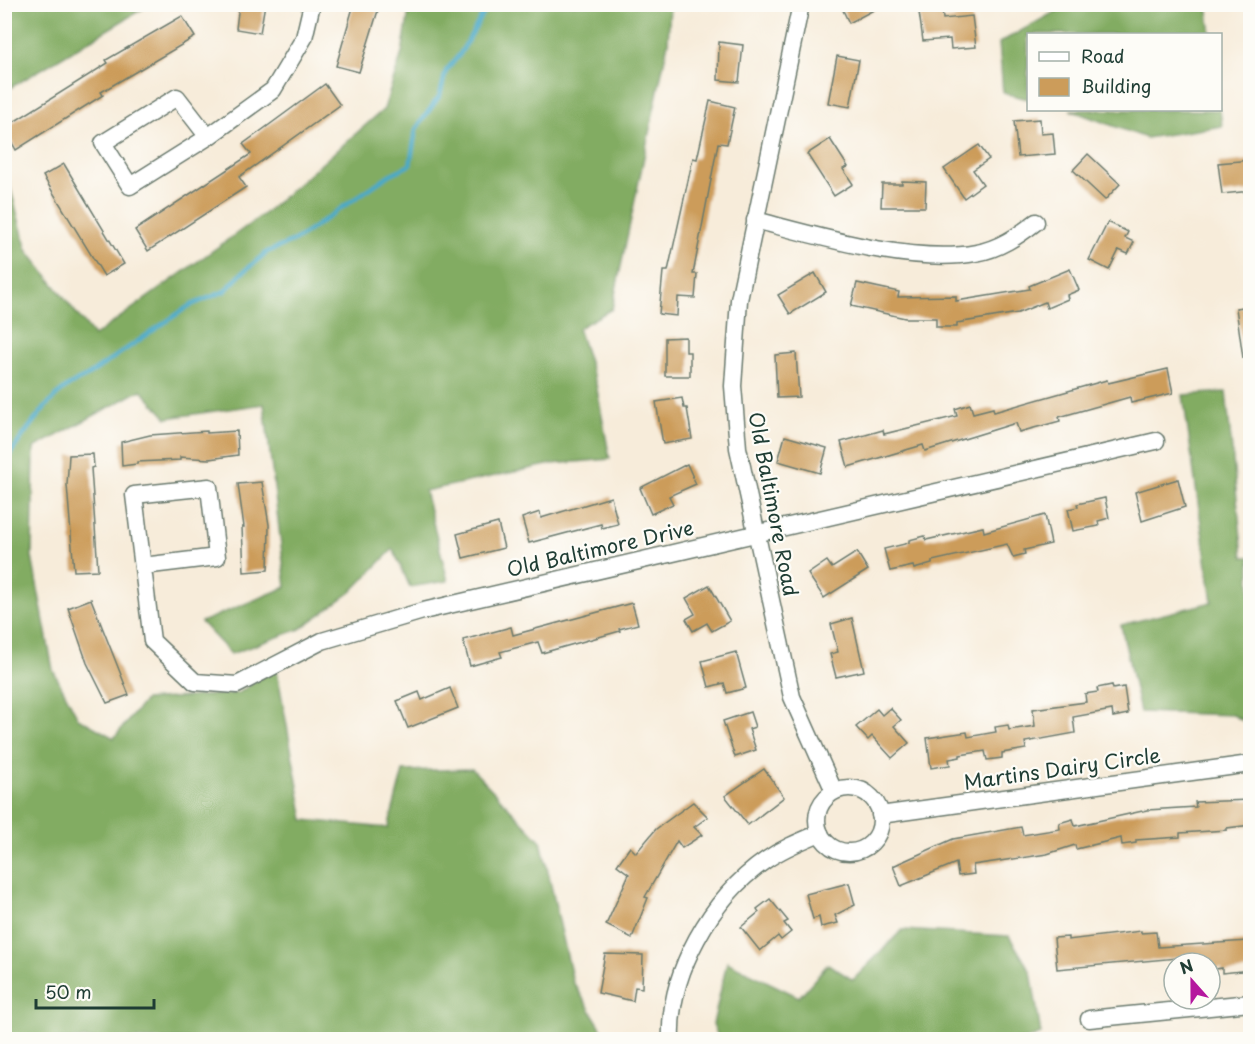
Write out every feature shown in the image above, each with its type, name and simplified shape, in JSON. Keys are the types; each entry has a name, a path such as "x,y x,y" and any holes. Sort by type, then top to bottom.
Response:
{"street":[{"path":"208,137 177,97 103,143 130,186 208,137 273,90 304,38 312,4"},
{"name":"Old Baltimore Road","path":"801,4 739,300 733,387 738,448 792,696 834,791"},
{"path":"755,220 848,243 912,254 975,254 1014,239 1036,222"},
{"name":"Old Baltimore Drive","path":"143,566 217,557 209,487 134,495 152,641 195,682 237,685 322,640 423,611 1156,441"},
{"name":"Martins Dairy Circle","path":"880,815 1251,764"},
{"path":"849,787 864,791 875,801 880,815 880,828 875,838 866,846 853,851 839,850 827,844 816,822 819,808 825,797 834,791 849,787"},
{"path":"671,1040 670,1023 678,983 699,937 728,894 765,860 820,833"},
{"path":"1089,1019 1251,1003"}],"green space":[{"path":"5,4 149,4 149,5 5,91"},
{"path":"410,5 670,5 668,43 612,309 578,328 596,384 610,459 552,464 425,491 448,581 410,587 393,549 351,592 300,629 231,654 201,622 286,587 264,404 167,418 141,390 34,448 32,557 53,670 78,718 114,738 145,700 239,693 276,665 304,820 388,828 403,771 472,769 541,841 573,982 608,1039 5,1039 5,168 27,250 94,336 265,213 384,109 402,53"},
{"path":"1067,5 1207,5 1211,33 1027,33 1027,99 1003,93 999,43"},
{"path":"1073,111 1220,111 1222,126 1146,138"},
{"path":"1226,392 1243,557 1250,557 1250,725 1233,715 1140,712 1121,625 1212,602 1183,395"},
{"path":"902,930 1009,936 1031,972 1041,1034 1025,1040 719,1039 713,1024 727,962 799,997 828,964 853,980"}],"building":[{"path":"239,4 265,4 260,33 236,29"},
{"path":"354,4 380,4 359,72 336,66"},
{"path":"840,4 885,4 849,23"},
{"path":"942,10 943,19 972,16 976,47 951,49 950,39 923,41 919,12"},
{"path":"182,16 195,37 101,92 103,95 16,150 4,128 108,63 106,60"},
{"path":"719,42 743,45 739,82 718,80"},
{"path":"837,56 859,60 850,107 828,103"},
{"path":"325,84 340,105 239,177 246,187 148,251 135,230 251,154 243,144"},
{"path":"710,101 735,107 727,144 718,143 693,274 697,274 695,298 678,297 677,316 659,314 663,271 668,271 693,158 697,159"},
{"path":"1040,119 1041,134 1053,133 1055,154 1018,157 1014,121"},
{"path":"830,139 848,167 843,169 853,184 834,196 807,154"},
{"path":"979,145 989,159 973,170 983,184 964,198 944,169"},
{"path":"1088,154 1120,184 1105,200 1073,170"},
{"path":"1251,160 1251,191 1222,194 1218,163"},
{"path":"64,164 124,264 104,276 43,176"},
{"path":"902,181 926,182 925,207 881,207 882,184 902,184"},
{"path":"1108,222 1128,232 1125,238 1134,242 1128,254 1119,250 1109,270 1089,260"},
{"path":"1070,269 1079,290 1067,295 1068,299 1047,308 1045,302 1018,313 957,323 957,327 936,327 936,318 905,318 851,306 857,283 899,292 898,297 956,296 956,301 1030,289 1029,286"},
{"path":"815,273 826,292 790,314 778,295"},
{"path":"1251,306 1251,358 1243,358 1236,308"},
{"path":"686,337 686,352 690,352 690,376 665,376 665,338"},
{"path":"796,353 799,397 777,398 775,355"},
{"path":"1168,369 1173,393 1131,403 1130,397 1059,417 1060,421 1019,432 1016,423 925,451 923,445 848,467 841,442 883,430 884,434 957,416 955,409 970,404 973,413 993,408 994,412 1107,380 1108,383"},
{"path":"682,398 684,408 687,408 692,439 663,444 656,402"},
{"path":"207,431 207,433 237,431 238,455 209,459 180,457 180,460 137,462 137,464 122,466 121,442 150,435"},
{"path":"785,436 827,448 820,473 778,461"},
{"path":"93,454 94,467 91,468 98,570 74,571 67,485 69,455"},
{"path":"687,464 696,484 669,496 673,504 651,514 640,488"},
{"path":"1178,479 1185,507 1142,521 1135,492"},
{"path":"262,482 269,525 268,570 244,572 242,527 244,527 238,484"},
{"path":"611,497 618,524 602,528 601,524 529,543 522,518 540,512 541,518"},
{"path":"1105,498 1109,518 1098,521 1099,526 1073,531 1068,509 1078,507 1077,504"},
{"path":"1045,515 1051,544 1024,550 1025,554 1013,557 1007,544 932,561 932,564 914,569 913,566 890,571 884,549 909,543 909,540 925,536 926,540 983,527 984,532"},
{"path":"498,523 504,548 463,558 457,534"},
{"path":"857,552 868,570 824,598 808,574 827,561 832,568"},
{"path":"709,585 730,621 712,631 707,623 693,631 686,619 695,614 686,598"},
{"path":"91,599 129,695 107,703 87,663 68,608"},
{"path":"632,603 638,624 619,629 620,631 542,653 538,642 500,652 502,657 470,666 463,640 511,627 513,635"},
{"path":"852,618 864,671 836,677 830,654 838,652 831,624"},
{"path":"736,652 746,688 727,693 724,683 709,687 702,661"},
{"path":"1112,685 1113,689 1124,687 1128,714 1113,717 1112,710 1073,717 1075,733 1025,742 1026,749 1002,753 1002,758 987,760 985,751 960,755 960,757 949,759 950,765 931,768 927,738 967,732 968,737 996,732 995,727 1008,725 1009,730 1035,726 1033,709 1086,702 1085,694 1098,692 1097,688"},
{"path":"450,688 458,708 408,728 397,701 419,692 422,700"},
{"path":"890,708 901,720 894,726 909,743 892,758 872,736 868,740 856,727 877,709 882,715"},
{"path":"750,712 755,727 749,729 756,750 735,757 723,721"},
{"path":"764,769 784,797 748,825 725,796"},
{"path":"1251,800 1251,825 1227,828 1227,830 1180,833 1180,837 1136,840 1136,843 1122,845 1121,838 1076,849 1075,845 1047,854 973,865 974,874 958,876 956,863 901,886 893,866 953,839 1021,827 1023,835 1060,829 1059,823 1073,819 1075,826 1147,810 1196,807 1195,802"},
{"path":"693,802 708,817 694,827 702,835 682,848 677,841 645,897 648,898 632,938 606,925 629,874 617,865 630,847 636,853 656,829"},
{"path":"849,883 855,905 835,915 838,923 821,927 819,917 813,919 806,894"},
{"path":"770,899 788,921 784,923 791,932 781,940 778,936 760,951 741,927 759,912 757,909"},
{"path":"1141,931 1141,933 1156,932 1158,947 1248,941 1251,970 1222,973 1222,951 1162,951 1162,959 1057,969 1054,938 1068,937 1068,940"},
{"path":"605,954 643,955 642,988 635,987 633,1001 598,993"}],"waterway":[{"path":"4,462 51,401 74,382 87,376 189,306 225,291 267,252 294,241 389,175 410,165 416,129 440,95 446,71 460,54 489,4"}]}
